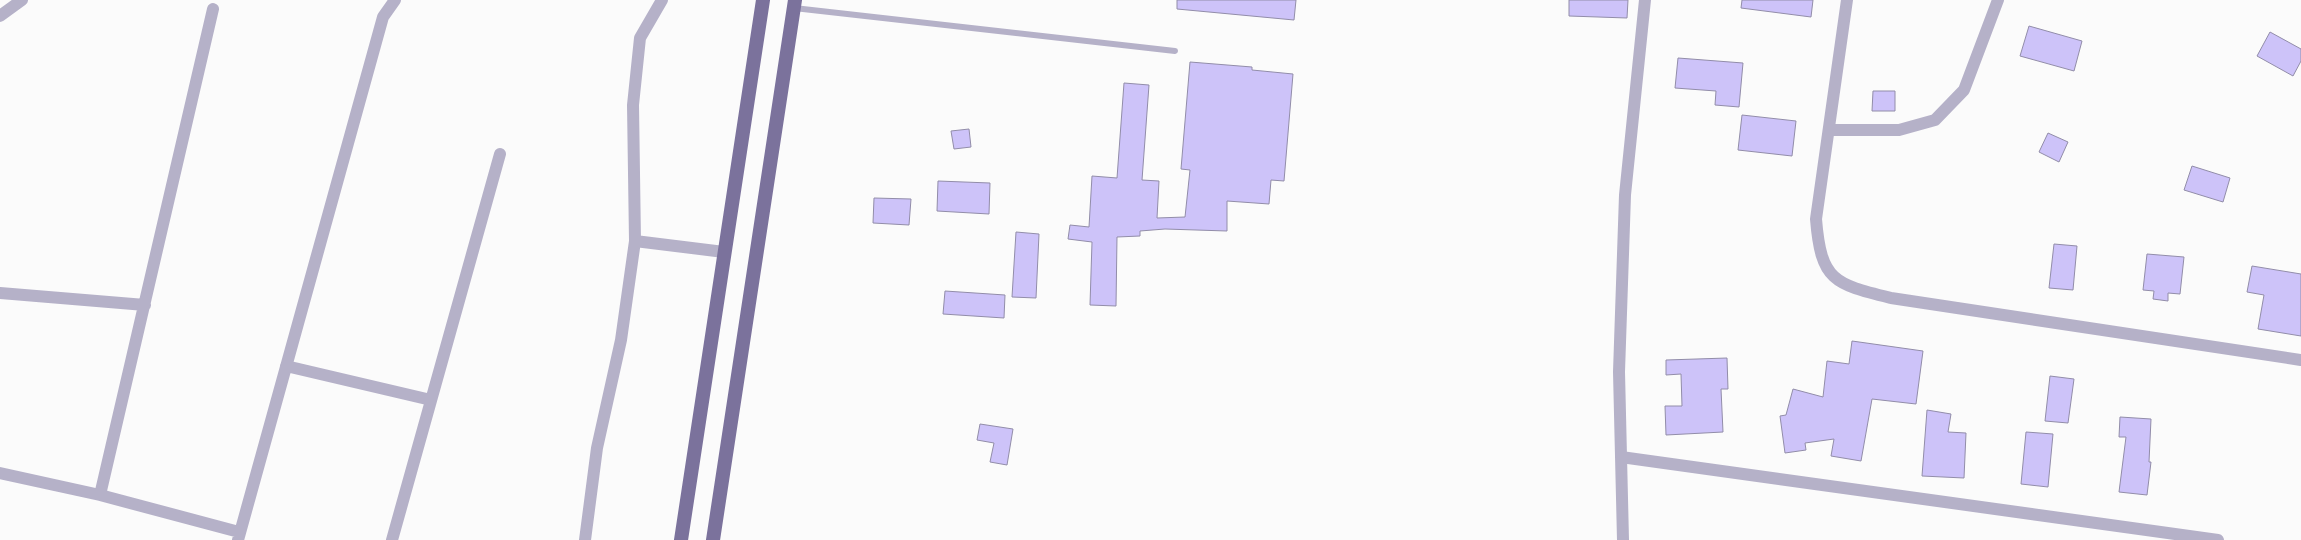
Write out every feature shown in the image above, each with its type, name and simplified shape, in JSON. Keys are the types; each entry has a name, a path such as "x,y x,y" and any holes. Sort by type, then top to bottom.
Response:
{"main road":[{"path":"681,540 763,0"},
{"path":"713,540 794,4"}],"street":[{"path":"0,16 22,0"},
{"path":"0,473 100,495 238,536 383,16 395,0"},
{"path":"586,540 597,448 621,340 635,241 633,106 640,38 662,0"},
{"path":"1623,540 1619,372 1625,196 1645,0"},
{"path":"1847,0 1816,219 1819,250 1829,273 1851,288 1891,298 2301,360"},
{"path":"1829,130 1899,130 1936,120 1964,90 1998,0"},
{"path":"100,495 213,9"},
{"path":"392,540 500,154"},
{"path":"635,241 724,252"},
{"path":"0,293 145,305"},
{"path":"286,366 431,400"},
{"path":"1621,457 2218,540"}],"lane":[{"path":"794,4 1175,51"}],"building":[{"path":"1177,0 1296,0 1294,20 1177,9"},
{"path":"1569,0 1628,0 1627,18 1569,16"},
{"path":"1742,0 1813,0 1811,17 1741,8"},
{"path":"2029,26 2082,41 2074,71 2020,56"},
{"path":"2270,32 2301,49 2301,61 2293,76 2257,56"},
{"path":"1678,58 1743,63 1739,107 1715,105 1716,91 1675,88"},
{"path":"1190,62 1252,67 1252,70 1293,74 1284,181 1271,180 1269,204 1227,201 1227,231 1165,229 1140,231 1140,236 1117,237 1116,306 1090,305 1092,242 1068,239 1070,225 1089,227 1092,176 1117,178 1124,83 1149,85 1142,180 1159,181 1157,218 1185,217 1190,170 1181,169"},
{"path":"1873,91 1895,91 1895,111 1872,111"},
{"path":"1742,115 1796,121 1792,156 1738,150"},
{"path":"969,129 971,147 954,149 951,131"},
{"path":"2048,133 2068,142 2059,162 2039,152"},
{"path":"2192,166 2230,178 2223,202 2184,190"},
{"path":"938,181 990,183 989,214 937,211"},
{"path":"874,198 911,199 909,225 873,223"},
{"path":"1016,232 1039,234 1036,298 1012,297"},
{"path":"2054,244 2077,246 2073,290 2049,288"},
{"path":"2147,254 2184,257 2180,294 2168,293 2168,301 2153,299 2154,291 2143,290"},
{"path":"2252,266 2301,274 2301,336 2258,329 2264,295 2247,292"},
{"path":"945,291 1005,295 1004,318 943,314"},
{"path":"1852,341 1923,351 1916,404 1872,399 1861,461 1831,456 1834,439 1805,443 1806,450 1785,453 1780,416 1786,415 1793,389 1823,397 1827,361 1849,364"},
{"path":"1727,358 1728,389 1721,389 1723,432 1666,435 1665,406 1682,406 1681,374 1666,375 1666,360"},
{"path":"2050,376 2074,379 2068,423 2045,421"},
{"path":"1927,410 1951,414 1948,432 1966,433 1964,478 1922,476"},
{"path":"2120,417 2151,419 2149,462 2151,462 2147,495 2119,492 2126,437 2119,437"},
{"path":"980,424 1013,429 1007,465 990,462 994,443 977,440"},
{"path":"2026,432 2053,434 2048,487 2021,484"}]}
